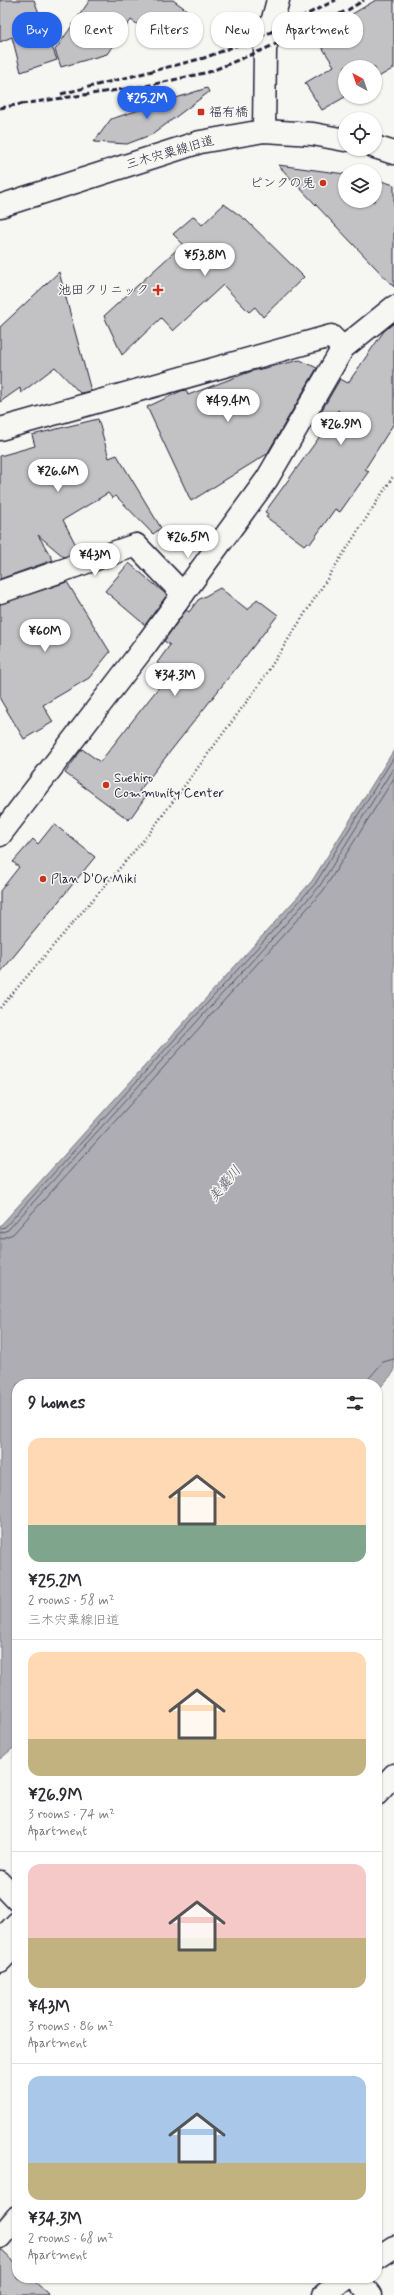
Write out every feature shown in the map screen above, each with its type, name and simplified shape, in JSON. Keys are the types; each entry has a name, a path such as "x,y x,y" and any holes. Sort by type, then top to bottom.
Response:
{"street":[{"path":"264,131 266,49 278,0"},
{"name":"三木宍粟線旧道","path":"0,206 200,142 264,131 313,134 338,139"},
{"path":"0,835 183,594 267,479 343,348 394,307"},
{"path":"0,429 331,336 343,348"},
{"path":"0,592 136,545 183,594"},
{"path":"382,1788 394,1775"},
{"path":"0,1882 12,1895"},
{"path":"0,1961 12,1936"},
{"path":"0,2237 12,2223"},
{"path":"382,2255 394,2247"},
{"path":"324,2295 340,2283"},
{"path":"360,2283 370,2295"}],"path":[{"path":"0,1008 148,835 259,685 394,475"}],"water":[{"name":"美嚢川","path":"394,750 394,1372 382,1385 382,1379 12,1379 12,1749 0,1759 0,1226 312,881"}],"building":[{"path":"0,0 34,0 39,12 12,12 12,37 0,42"},
{"path":"90,0 173,0 190,12 136,12 136,23 131,20 128,24 128,12 82,12"},
{"path":"376,0 394,0 394,68 382,75 382,60 338,60 338,101 322,110 305,83 334,66 323,48 363,48 363,12 356,12"},
{"path":"70,29 70,48 111,48 107,54 61,67 55,50 56,48 62,48 62,40"},
{"path":"15,48 52,48 57,60 21,72"},
{"path":"207,88 209,92 153,134 127,144 94,142 111,119"},
{"path":"278,165 338,173 338,208 382,208 382,181 394,185 394,287"},
{"path":"224,204 246,220 304,277 263,317 255,307 249,312 223,285 173,331 161,318 122,355 104,316 183,244 173,234 194,216 202,225"},
{"path":"59,272 91,391 80,393 55,367 21,393 20,388 0,402 0,327"},
{"path":"394,323 394,423 365,469 369,471 340,512 335,509 310,544 307,542 304,545 266,517 268,514 265,512 339,410 312,427 340,379 348,383 384,331"},
{"path":"300,360 317,368 267,454 191,501 147,407 181,391 186,390 188,395 252,371"},
{"path":"98,419 109,458 117,455 161,528 153,534 116,496 112,498 108,493 63,520 79,551 64,557 38,535 53,560 0,579 0,456 35,446 32,435"},
{"path":"129,563 167,595 145,625 105,591"},
{"path":"67,582 110,652 89,678 43,705 53,722 24,739 0,699 0,604"},
{"path":"220,588 248,610 257,599 278,615 139,791 146,796 129,820 65,773 82,749 100,762 170,673 157,663 170,645 164,641 186,610 189,612 198,600"},
{"name":"Plan D'Or Miki","path":"54,824 95,857 0,973 0,891 19,867 13,862 33,839 38,844"},
{"path":"0,2249 12,2260 12,2283 36,2283 49,2295 0,2295"}],"railway":[{"path":"61,94 204,58 269,33 336,0"},
{"path":"21,104 146,86 209,72 265,49 348,10 364,0"},
{"path":"0,108 26,103"}],"place":[{"name":"福有橋","path":"201,112"},
{"name":"ピンクの兎","path":"323,183"},
{"name":"池田クリニック","path":"158,290"},
{"name":"Suehiro Community Center","path":"106,785"},
{"name":"Plan D'Or Miki","path":"43,879"}]}
